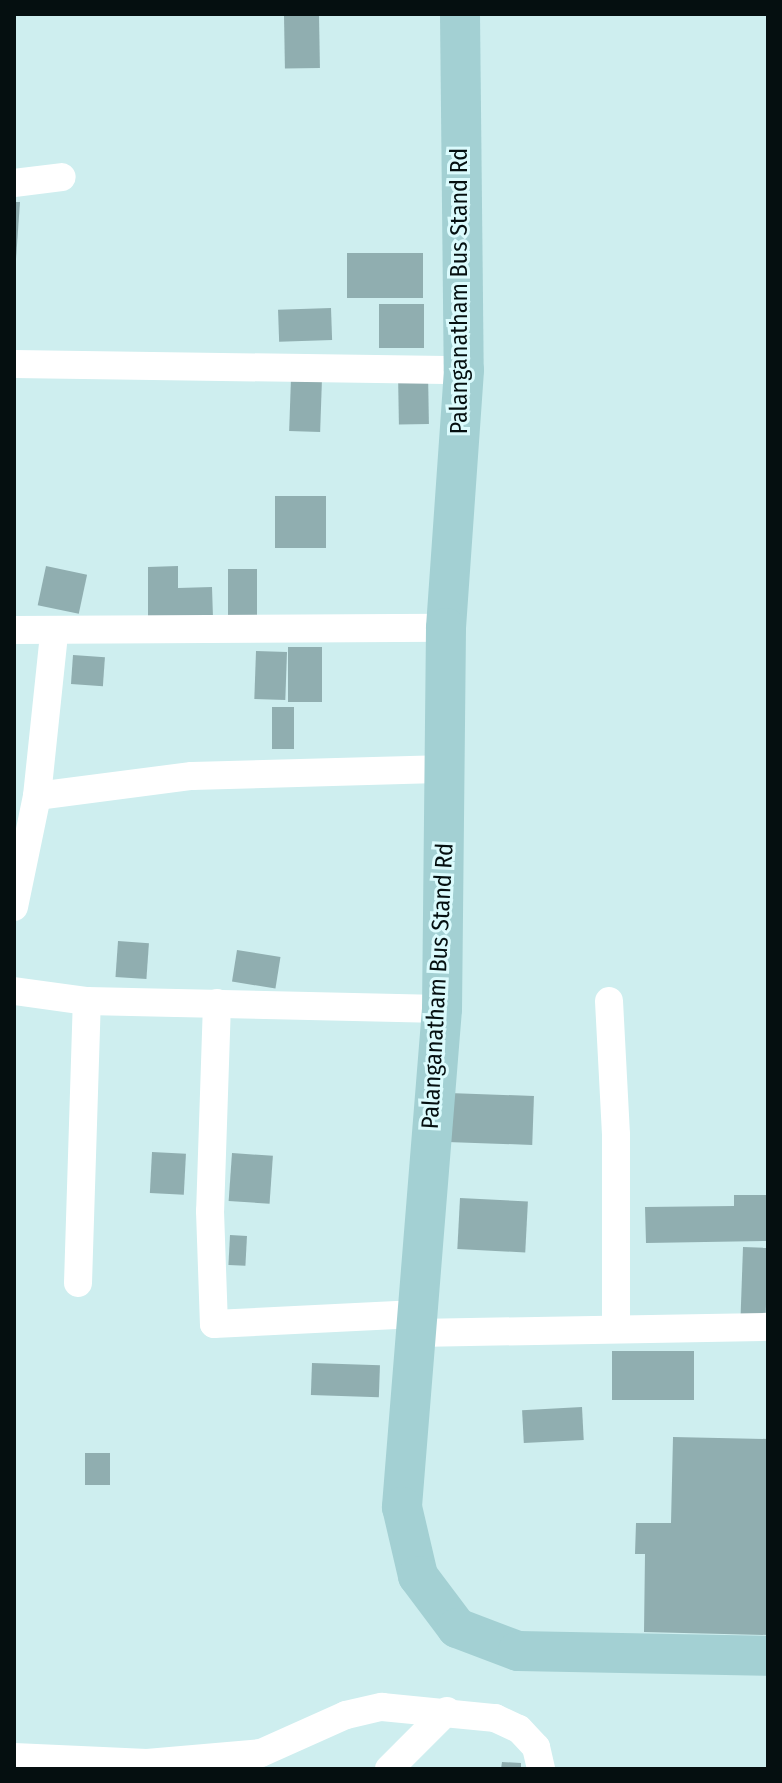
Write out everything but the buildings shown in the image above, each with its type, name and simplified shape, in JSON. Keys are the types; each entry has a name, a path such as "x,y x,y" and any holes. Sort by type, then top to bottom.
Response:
{"street":[{"name":"Palanganatham Bus Stand Rd","path":"460,14 464,370 446,628 447,769 442,1009 402,1507 418,1576 457,1628 518,1651 768,1656"},
{"path":"14,183 62,177"},
{"path":"14,364 464,370"},
{"path":"14,630 54,634 446,628"},
{"path":"14,907 37,796 54,634"},
{"path":"37,796 192,776 447,769"},
{"path":"14,991 87,1001 442,1009"},
{"path":"78,1283 87,1001"},
{"path":"609,1001 616,1327"},
{"path":"217,1003 210,1211 214,1324 768,1327"},
{"path":"14,1757 147,1763 214,1759 285,1745 364,1709 447,1711 495,1718 519,1729 536,1747 541,1769"},
{"path":"389,1769 447,1711"}]}
